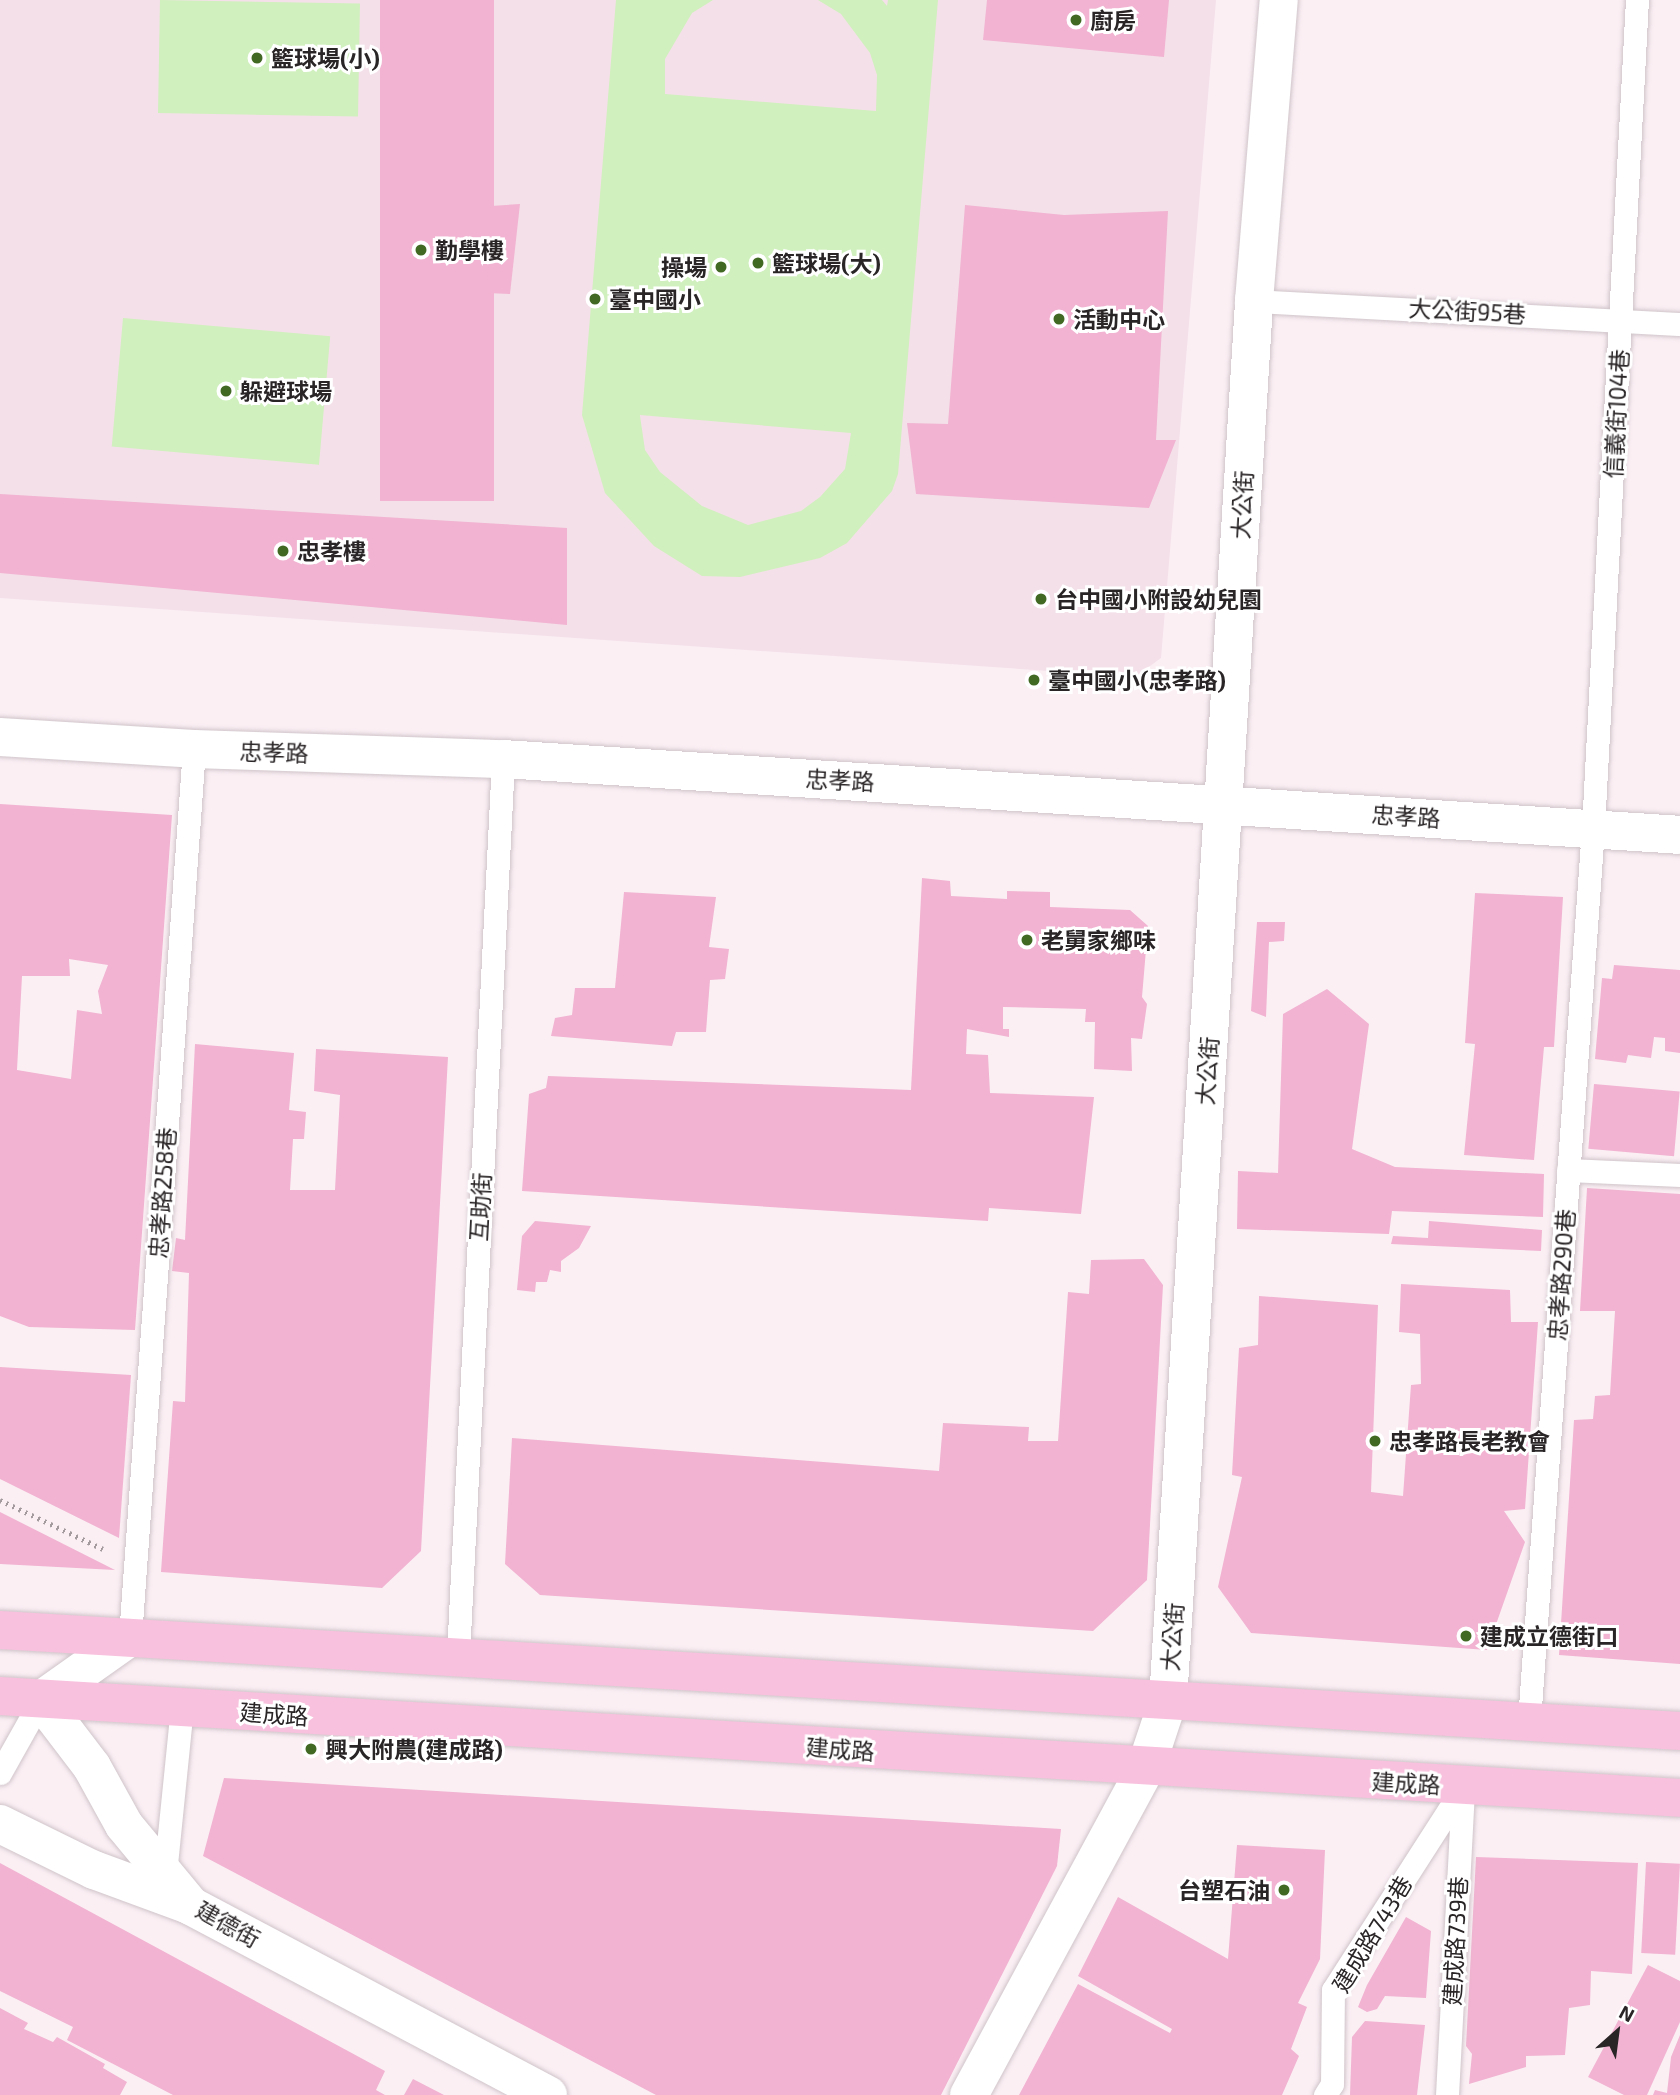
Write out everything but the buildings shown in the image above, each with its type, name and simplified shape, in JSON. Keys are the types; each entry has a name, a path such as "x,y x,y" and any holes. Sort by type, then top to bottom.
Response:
{"main road":[{"path":"0,1630 458,1655 1680,1731"},
{"name":"建成路","path":"0,1696 1146,1768 1680,1798"}],"street":[{"name":"大公街","path":"969,2095 1146,1768 1168,1701 1254,301 1279,0"},
{"name":"忠孝路","path":"0,737 194,749 503,759 1224,803 1680,835"},
{"path":"41,1700 130,1637"},
{"name":"建德街","path":"41,1700 92,1767 124,1825 191,1906 548,2095"},
{"path":"0,1824 94,1870 191,1906"}],"lane":[{"name":"信義街104巷","path":"1593,828 1637,0"},
{"name":"大公街95巷","path":"1254,301 1680,324"},
{"name":"忠孝路258巷","path":"130,1637 194,749"},
{"name":"互助街","path":"458,1655 503,759"},
{"name":"忠孝路290巷","path":"1529,1721 1593,828"},
{"path":"1569,1170 1680,1175"},
{"path":"0,1773 41,1700"},
{"path":"165,1874 182,1708"},
{"name":"建成路743巷","path":"1325,2095 1332,2084 1333,1990 1464,1786"},
{"name":"建成路739巷","path":"1447,2095 1464,1786"}],"path":[{"path":"0,1500 136,1565"}],"shaded area":[{"name":"臺中國小","path":"0,0 1216,0 1161,658 1135,677 0,598"}],"green space":[{"name":"籃球場(小)","path":"160,0 360,3 358,116 158,113"},
{"name":"操場","path":"616,0 713,0 692,13 665,59 665,94 876,111 877,75 870,53 841,14 818,0 882,0 887,6 888,0 938,0 898,474 892,491 847,543 820,558 740,577 702,576 654,546 605,493 582,415","holes":["640,415 851,433 845,469 820,497 801,511 748,525 702,506 660,472 645,450"]},
{"name":"躲避球場","path":"123,318 330,336 319,465 112,447"}],"place":[{"name":"廚房","path":"1076,20"},
{"name":"籃球場(小)","path":"257,58"},
{"name":"勤學樓","path":"421,250"},
{"name":"籃球場(大)","path":"758,263"},
{"name":"操場","path":"721,267"},
{"name":"臺中國小","path":"595,299"},
{"name":"活動中心","path":"1059,319"},
{"name":"躲避球場","path":"226,391"},
{"name":"忠孝樓","path":"283,551"},
{"name":"台中國小附設幼兒園","path":"1041,599"},
{"name":"臺中國小(忠孝路)","path":"1034,680"},
{"name":"老舅家鄉味","path":"1027,940"},
{"name":"忠孝路長老教會","path":"1375,1441"},
{"name":"建成立德街口","path":"1466,1636"},
{"name":"興大附農(建成路)","path":"311,1749"},
{"name":"台塑石油","path":"1284,1890"}]}
